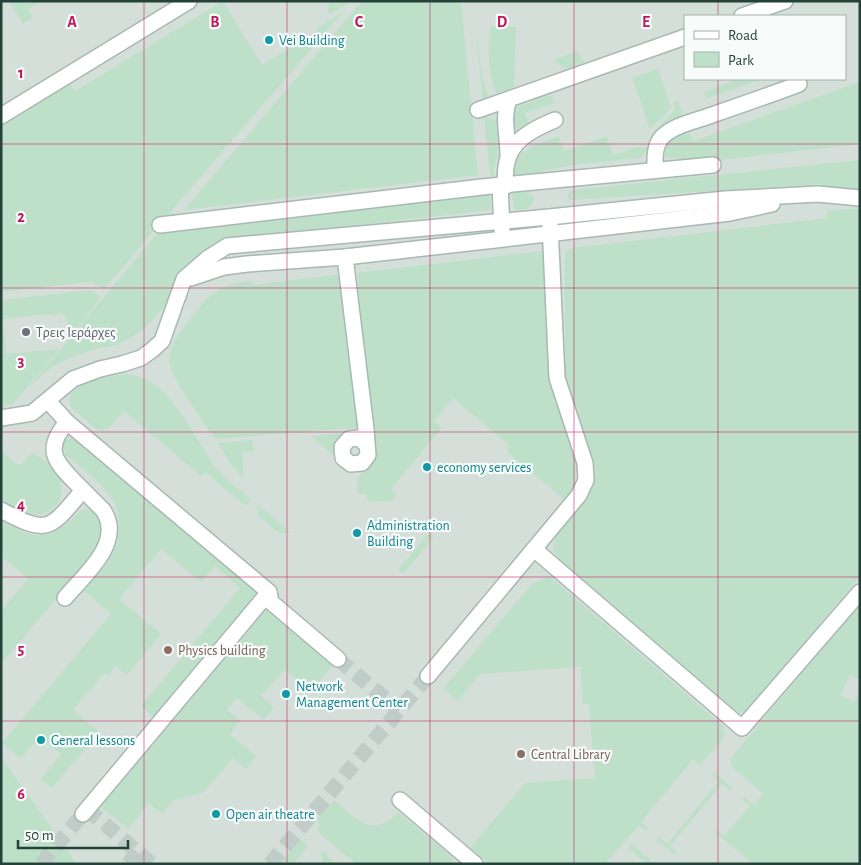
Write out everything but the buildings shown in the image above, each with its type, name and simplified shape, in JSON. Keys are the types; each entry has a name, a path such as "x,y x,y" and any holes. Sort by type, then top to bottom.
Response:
{"street":[{"path":"1,116 189,1"},
{"path":"745,15 785,1"},
{"path":"478,110 684,36"},
{"path":"655,170 657,145 668,132 799,84"},
{"path":"504,239 501,221 504,172 508,155 505,122 509,99"},
{"path":"508,155 516,143 533,129 555,120"},
{"path":"160,224 713,165"},
{"path":"184,280 224,267 345,257 730,213 818,194"},
{"path":"1,418 32,413 62,388 83,374 135,360 152,350 162,341 184,280 208,258 227,246 725,199 818,194 860,198"},
{"path":"428,676 579,495 586,480 585,463 557,378 550,217"},
{"path":"345,257 367,445"},
{"path":"48,401 66,422 269,592 271,602 338,658"},
{"path":"65,598 102,554 109,538 107,516 58,464 53,451 56,436 66,422"},
{"path":"1,510 31,525 46,525 58,519 84,490"},
{"path":"534,549 742,728 860,592"},
{"path":"85,811 269,592"},
{"path":"400,800 475,864"}],"shaded area":[{"path":"1,1 860,1 860,864 1,864"}],"green space":[{"path":"9,1 41,1 28,9 33,18 23,24"},
{"path":"223,1 262,65 315,33 319,27 343,12 104,289 91,282 1,292 1,116 66,77 75,91"},
{"path":"329,1 352,1 328,15"},
{"path":"362,1 461,1 478,175 184,210"},
{"path":"475,25 483,80 489,98 483,101"},
{"path":"491,26 516,27 514,87 497,94 491,76 489,60"},
{"path":"578,51 584,63 565,69 553,60"},
{"path":"658,69 671,108 650,129 632,78"},
{"path":"737,80 759,80 706,99 704,92"},
{"path":"860,82 860,144 712,161 666,158 665,152 668,143 675,137 689,131 693,141"},
{"path":"551,95 554,103 525,113 530,126 516,131 511,128 512,111 515,108"},
{"path":"678,101 684,118 653,137 652,135 655,130 676,109 673,103"},
{"path":"484,117 499,121 502,150 494,170 495,183 491,183"},
{"path":"559,136 564,151 607,136 613,155 639,146 640,149 651,145 640,158 573,165 547,170 514,181 514,170 520,155 542,142"},
{"path":"860,160 860,192 824,189 823,184 570,200 567,195 572,190"},
{"path":"525,192 531,194 534,199 532,205 527,209 514,210 512,193"},
{"path":"489,193 491,210 245,238 195,264 165,306 142,331 117,345 95,349 65,360 47,371 27,389 159,231"},
{"path":"860,209 860,576 749,708 743,712 736,713 561,562 556,555 554,543 556,535 586,499 595,473 565,378 566,253 571,248 827,218 827,211"},
{"path":"542,251 547,255 550,378 576,463 575,483 566,501 506,451 510,446 453,398 434,421 442,428 391,489 397,495 392,501 368,502 367,494 358,494 357,479 375,458 357,273"},
{"path":"343,274 358,428 215,439 183,391 170,364 170,352 174,341 199,307 214,293 234,283 252,281 252,285"},
{"path":"91,290 101,297 73,333 66,327 66,316 59,313 53,316 51,314 3,319 6,354 59,349 13,404 1,407 1,300"},
{"path":"126,374 141,377 155,385 167,396 178,409 218,470 251,500 246,506 205,472 201,476 124,411 109,428 102,431 96,429 72,409 70,400 72,392 79,387 98,379"},
{"path":"345,433 336,458 311,436"},
{"path":"70,438 77,441 259,594 155,718 141,706 240,588 215,566 201,582 161,549 119,599 161,634 127,675 116,666 108,675 104,673 73,710 99,732 52,788 41,779 61,754 40,736 21,759 2,743 111,614 83,590 110,557 119,533 118,515 112,499 92,476 63,453 61,447 63,440"},
{"path":"253,440 253,451 242,453 244,479 233,467 218,443"},
{"path":"1,451 20,466 32,453 53,468 59,478 62,490 58,503 49,511 36,515 18,510 1,499"},
{"path":"257,504 291,533 279,533 258,516"},
{"path":"85,509 94,510 100,520 101,531 95,553 1,664 1,611 28,579 1,556 1,521 32,534 48,534 64,526"},
{"path":"429,533 434,537 403,574 398,570"},
{"path":"549,576 722,725 725,734 723,739 700,765 693,759 641,822 648,828 646,831 639,825 605,864 489,864 470,848 525,783 595,778 589,704 583,704 580,667 480,674 458,701 443,689 531,585"},
{"path":"860,603 860,680 850,675 840,695 854,702 860,691 860,864 753,864 715,832 716,830 724,836 750,806 742,800 745,797 754,805 763,794 733,768 731,758"},
{"path":"267,609 333,665 311,692 284,670 261,696 274,707 264,720 237,698 227,710 240,721 230,734 256,756 246,769 233,758 204,792 173,801 162,814 149,803 128,829 101,807"},
{"path":"1,757 77,864 1,864"},
{"path":"714,772 732,787 730,790 722,784 670,846 677,853 675,855 657,840 659,837 667,844 719,781 712,775"},
{"path":"334,800 357,820 372,826 380,825 398,812 454,859 450,864 356,864 319,833 318,818"},
{"path":"300,839 308,846 294,864 280,864"},
{"path":"632,844 655,864 647,864 628,848"},
{"path":"321,850 337,864 322,864"}],"tunnel":[{"path":"338,659 399,710"},
{"path":"270,864 428,676"},
{"path":"87,809 152,864"},
{"path":"41,864 83,814"},
{"path":"128,864 138,852"}],"place":[{"name":"Vei Building","path":"269,40"},
{"name":"Τρεις Ιεράρχες","path":"26,332"},
{"name":"economy services","path":"427,467"},
{"name":"Administration Building","path":"357,533"},
{"name":"Physics building","path":"168,650"},
{"name":"Network Management Center","path":"286,694"},
{"name":"General lessons","path":"41,740"},
{"name":"Central Library","path":"521,754"},
{"name":"Open air theatre","path":"216,814"}]}
